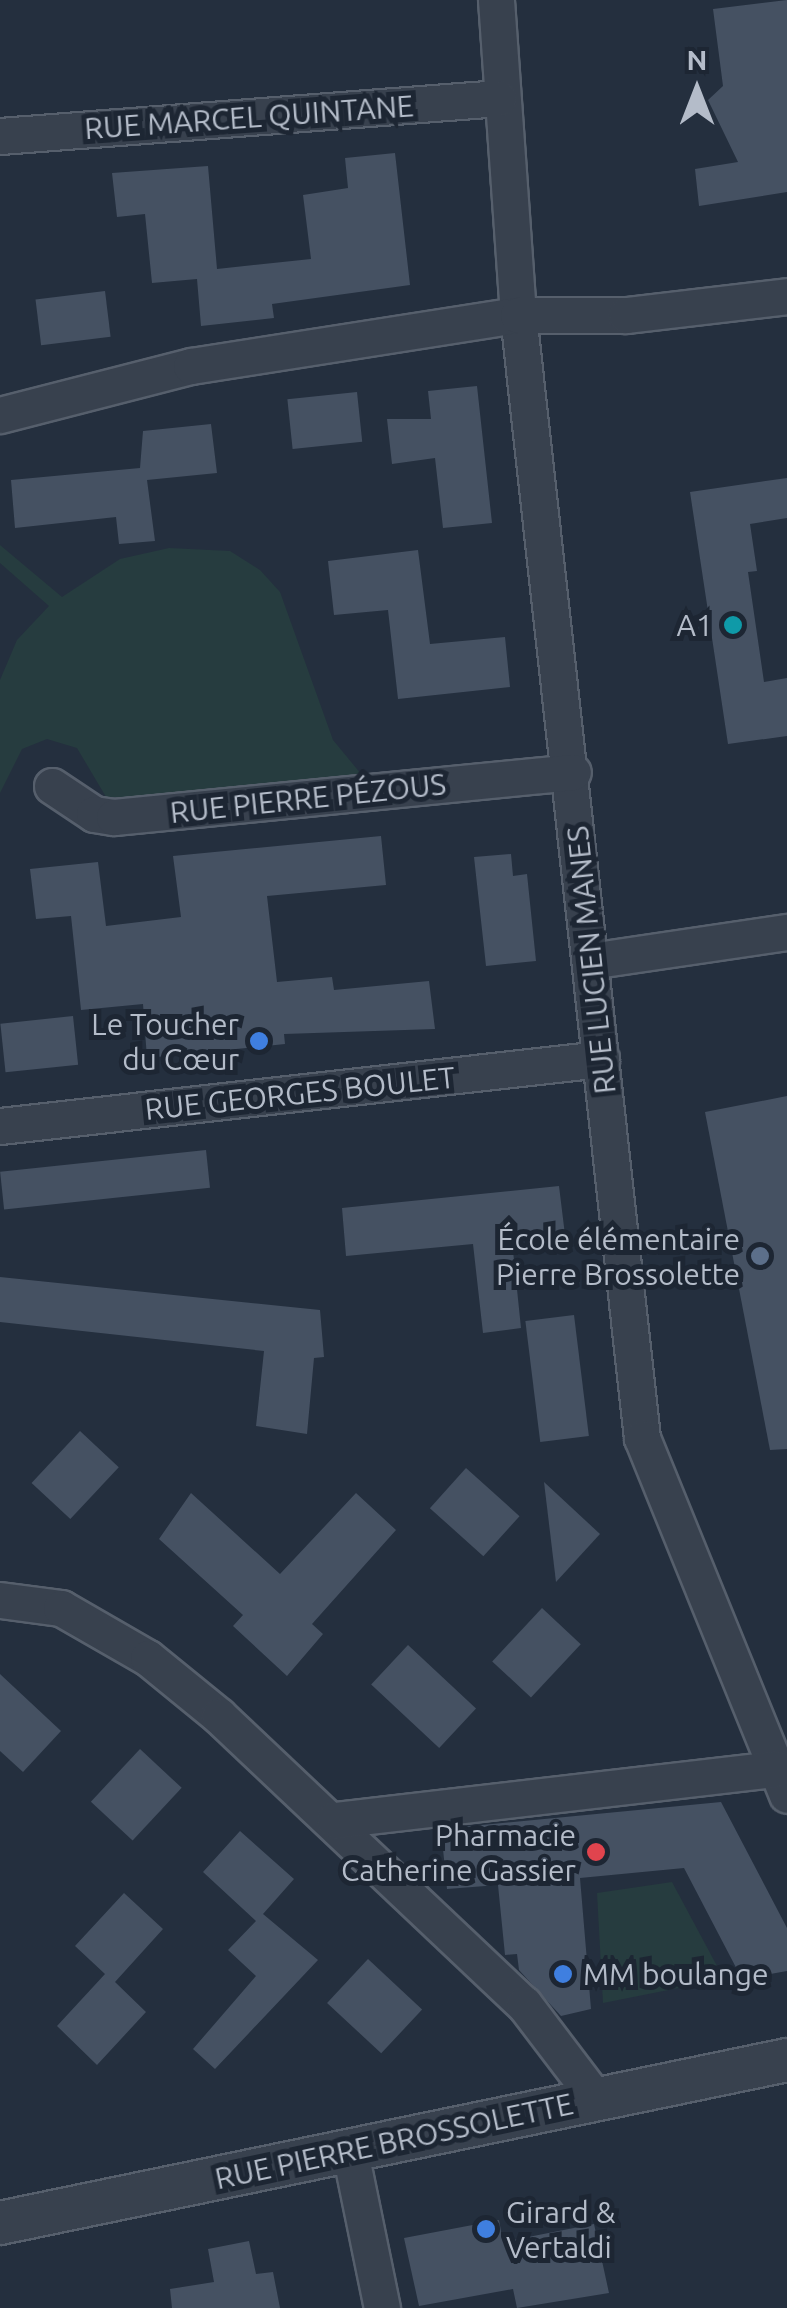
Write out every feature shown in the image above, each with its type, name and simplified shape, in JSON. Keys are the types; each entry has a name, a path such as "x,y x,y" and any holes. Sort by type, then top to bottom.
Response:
{"street":[{"name":"RUE LUCIEN MANES","path":"496,0 499,98 518,315 573,772 642,1438 782,1782"},
{"name":"RUE MARCEL QUINTANE","path":"0,136 499,98"},
{"path":"0,416 191,366 518,315 626,314 787,296"},
{"name":"RUE PIERRE PÉZOUS","path":"52,786 94,814 114,817 573,772"},
{"path":"590,961 787,932"},
{"name":"RUE GEORGES BOULET","path":"0,1126 601,1060"},
{"path":"0,1600 61,1608 148,1658 334,1820 524,2004 596,2099"},
{"path":"334,1820 782,1782"},
{"name":"RUE PIERRE BROSSOLETTE","path":"0,2222 787,2060"},
{"path":"350,2152 382,2308"}],"green space":[{"path":"0,545 62,597 120,559 169,548 230,551 260,570 280,592 333,740 366,780 109,802 77,748 47,739 22,749 0,793 0,680 17,640 49,606 0,563"},
{"path":"672,1882 724,1979 603,2003 597,1893"}],"building":[{"path":"787,0 787,192 699,206 695,169 738,162 708,100 723,86 713,9"},
{"path":"395,153 410,285 272,304 274,318 201,326 197,279 152,283 145,214 117,217 112,173 208,166 217,269 311,259 303,195 348,188 345,158"},
{"path":"105,291 111,337 41,345 36,300"},
{"path":"477,386 492,523 443,528 435,458 392,464 387,419 431,419 428,391"},
{"path":"357,392 362,442 293,449 287,399"},
{"path":"211,424 217,473 147,480 155,541 119,544 116,517 15,528 11,480 140,468 143,431"},
{"name":"A1","path":"787,478 787,518 750,524 757,571 748,572 764,682 787,678 787,736 728,744 690,492"},
{"path":"418,550 430,644 505,637 510,687 398,699 388,610 334,615 328,561"},
{"path":"381,836 386,885 267,896 277,982 332,977 334,990 429,981 435,1029 284,1034 285,1044 147,1058 143,1004 81,1010 71,916 36,919 30,869 98,862 106,926 181,917 173,856"},
{"path":"511,854 513,876 527,874 536,961 486,966 474,857"},
{"path":"73,1016 78,1065 6,1072 0,1024"},
{"name":"École élémentaire Pierre Brossolette","path":"787,1096 787,1449 770,1450 705,1112"},
{"path":"206,1150 210,1188 4,1209 0,1172"},
{"path":"559,1186 565,1235 512,1241 521,1328 483,1333 473,1244 346,1256 342,1208"},
{"path":"0,1277 320,1310 324,1357 314,1358 307,1434 256,1426 264,1351 0,1322"},
{"path":"574,1315 589,1436 540,1442 525,1321"},
{"path":"80,1431 119,1467 70,1519 32,1483"},
{"path":"466,1468 520,1516 483,1556 430,1508"},
{"path":"544,1482 600,1534 556,1582"},
{"path":"191,1493 280,1574 356,1493 396,1530 312,1624 323,1634 287,1676 233,1626 243,1615 159,1539"},
{"path":"542,1608 581,1644 531,1698 492,1661"},
{"path":"408,1645 476,1708 439,1748 371,1684"},
{"path":"0,1674 61,1731 23,1772 0,1751"},
{"path":"140,1749 182,1788 133,1841 91,1802"},
{"path":"721,1802 787,1928 787,1971 742,1979 684,1868 580,1878 591,2009 561,2016 519,1970 517,1954 505,1955 498,1885 447,1889 441,1829"},
{"path":"240,1831 294,1879 263,1914 318,1960 215,2069 193,2049 256,1976 228,1950 256,1921 203,1872"},
{"path":"124,1893 163,1929 115,1982 146,2012 97,2065 57,2026 105,1974 75,1946"},
{"path":"368,1959 422,2009 381,2053 327,2003"},
{"path":"499,2220 503,2242 594,2224 609,2293 517,2308 513,2289 419,2306 404,2238"},
{"path":"249,2241 256,2274 273,2272 280,2308 172,2308 170,2289 214,2282 208,2249"}],"place":[{"name":"A1","path":"733,625"},
{"name":"Le Toucher du Cœur","path":"259,1041"},
{"name":"École élémentaire Pierre Brossolette","path":"760,1256"},
{"name":"Pharmacie Catherine Gassier","path":"596,1852"},
{"name":"MM boulange","path":"563,1974"},
{"name":"Girard & Vertaldi","path":"486,2229"}]}
